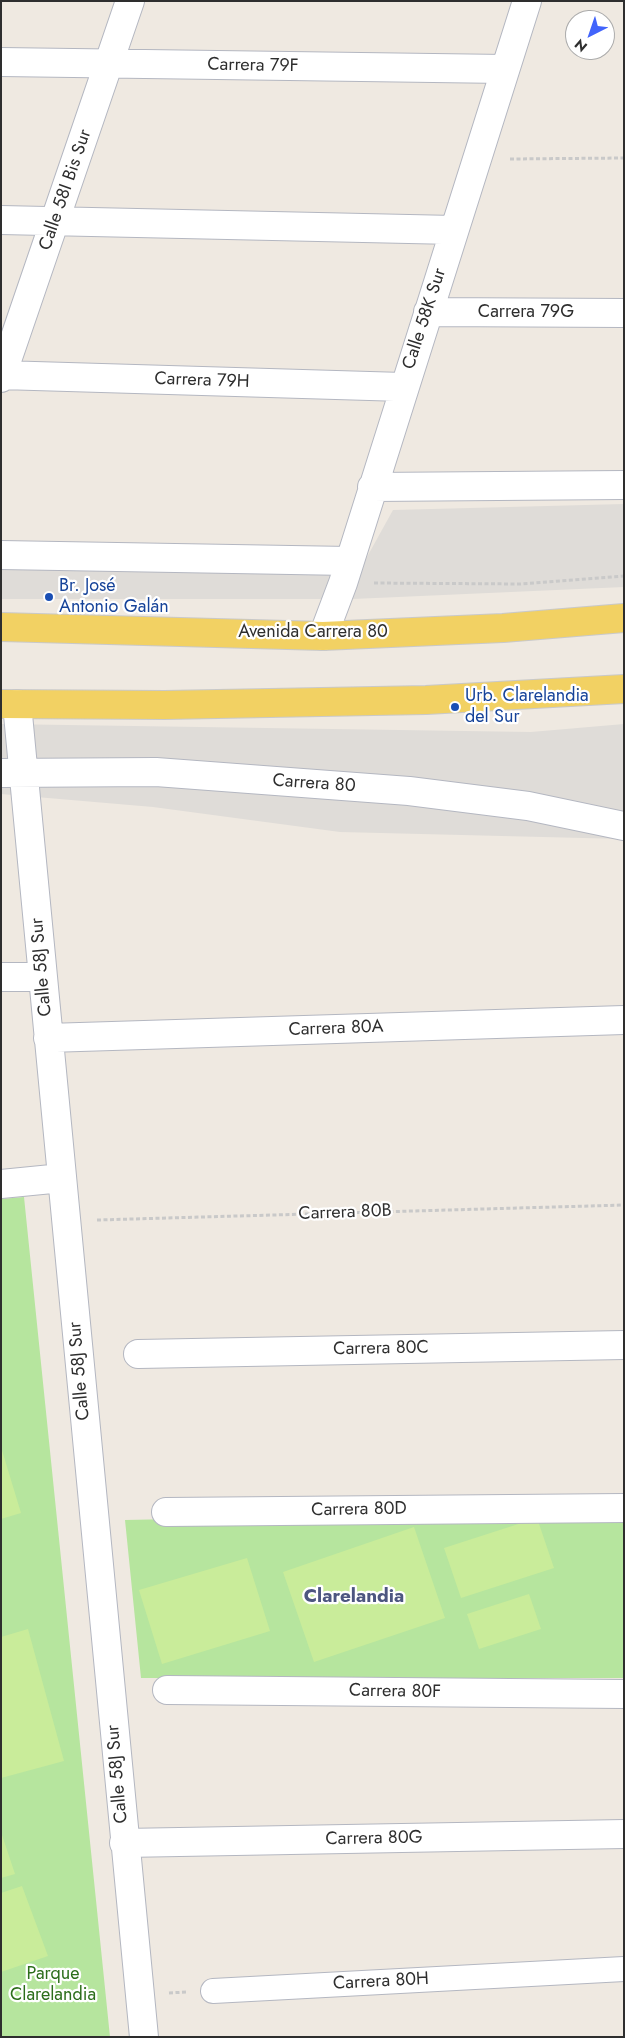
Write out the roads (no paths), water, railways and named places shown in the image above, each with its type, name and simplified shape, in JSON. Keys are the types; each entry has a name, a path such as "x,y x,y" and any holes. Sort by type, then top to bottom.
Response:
{"main road":[{"name":"Avenida Carrera 80","path":"1,627 323,636 503,628 624,618"},
{"path":"9,704 165,705 416,700 540,696 624,689"}],"street":[{"name":"Calle 58I Bis Sur","path":"2,376 130,1"},
{"name":"Calle 58K Sur","path":"323,636 349,560 527,1"},
{"name":"Carrera 79F","path":"1,62 505,69"},
{"path":"1,220 454,230"},
{"name":"Carrera 79G","path":"428,312 624,313"},
{"name":"Carrera 79H","path":"2,376 403,387"},
{"path":"372,487 624,485"},
{"path":"1,555 349,560"},
{"name":"Calle 58J Sur","path":"9,704 12,773 43,976 124,1843 144,2037"},
{"name":"Carrera 80","path":"12,773 156,772 409,791 528,806 624,826"},
{"path":"1,977 43,976"},
{"name":"Carrera 80A","path":"48,1038 624,1020"},
{"path":"1,1184 62,1178"},
{"name":"Carrera 80C","path":"138,1354 624,1345"},
{"name":"Carrera 80D","path":"166,1512 624,1508"},
{"name":"Carrera 80F","path":"166,1690 624,1694"},
{"name":"Carrera 80G","path":"124,1843 624,1834"},
{"name":"Carrera 80H","path":"213,1991 624,1969"}],"place":[{"name":"Br. José Antonio Galán","path":"49,597"},
{"name":"Urb. Clarelandia del Sur","path":"455,707"}],"district":[{"name":"Clarelandia","path":"354,1597"}],"park label":[{"name":"Parque Clarelandia","path":"53,1985"}]}
